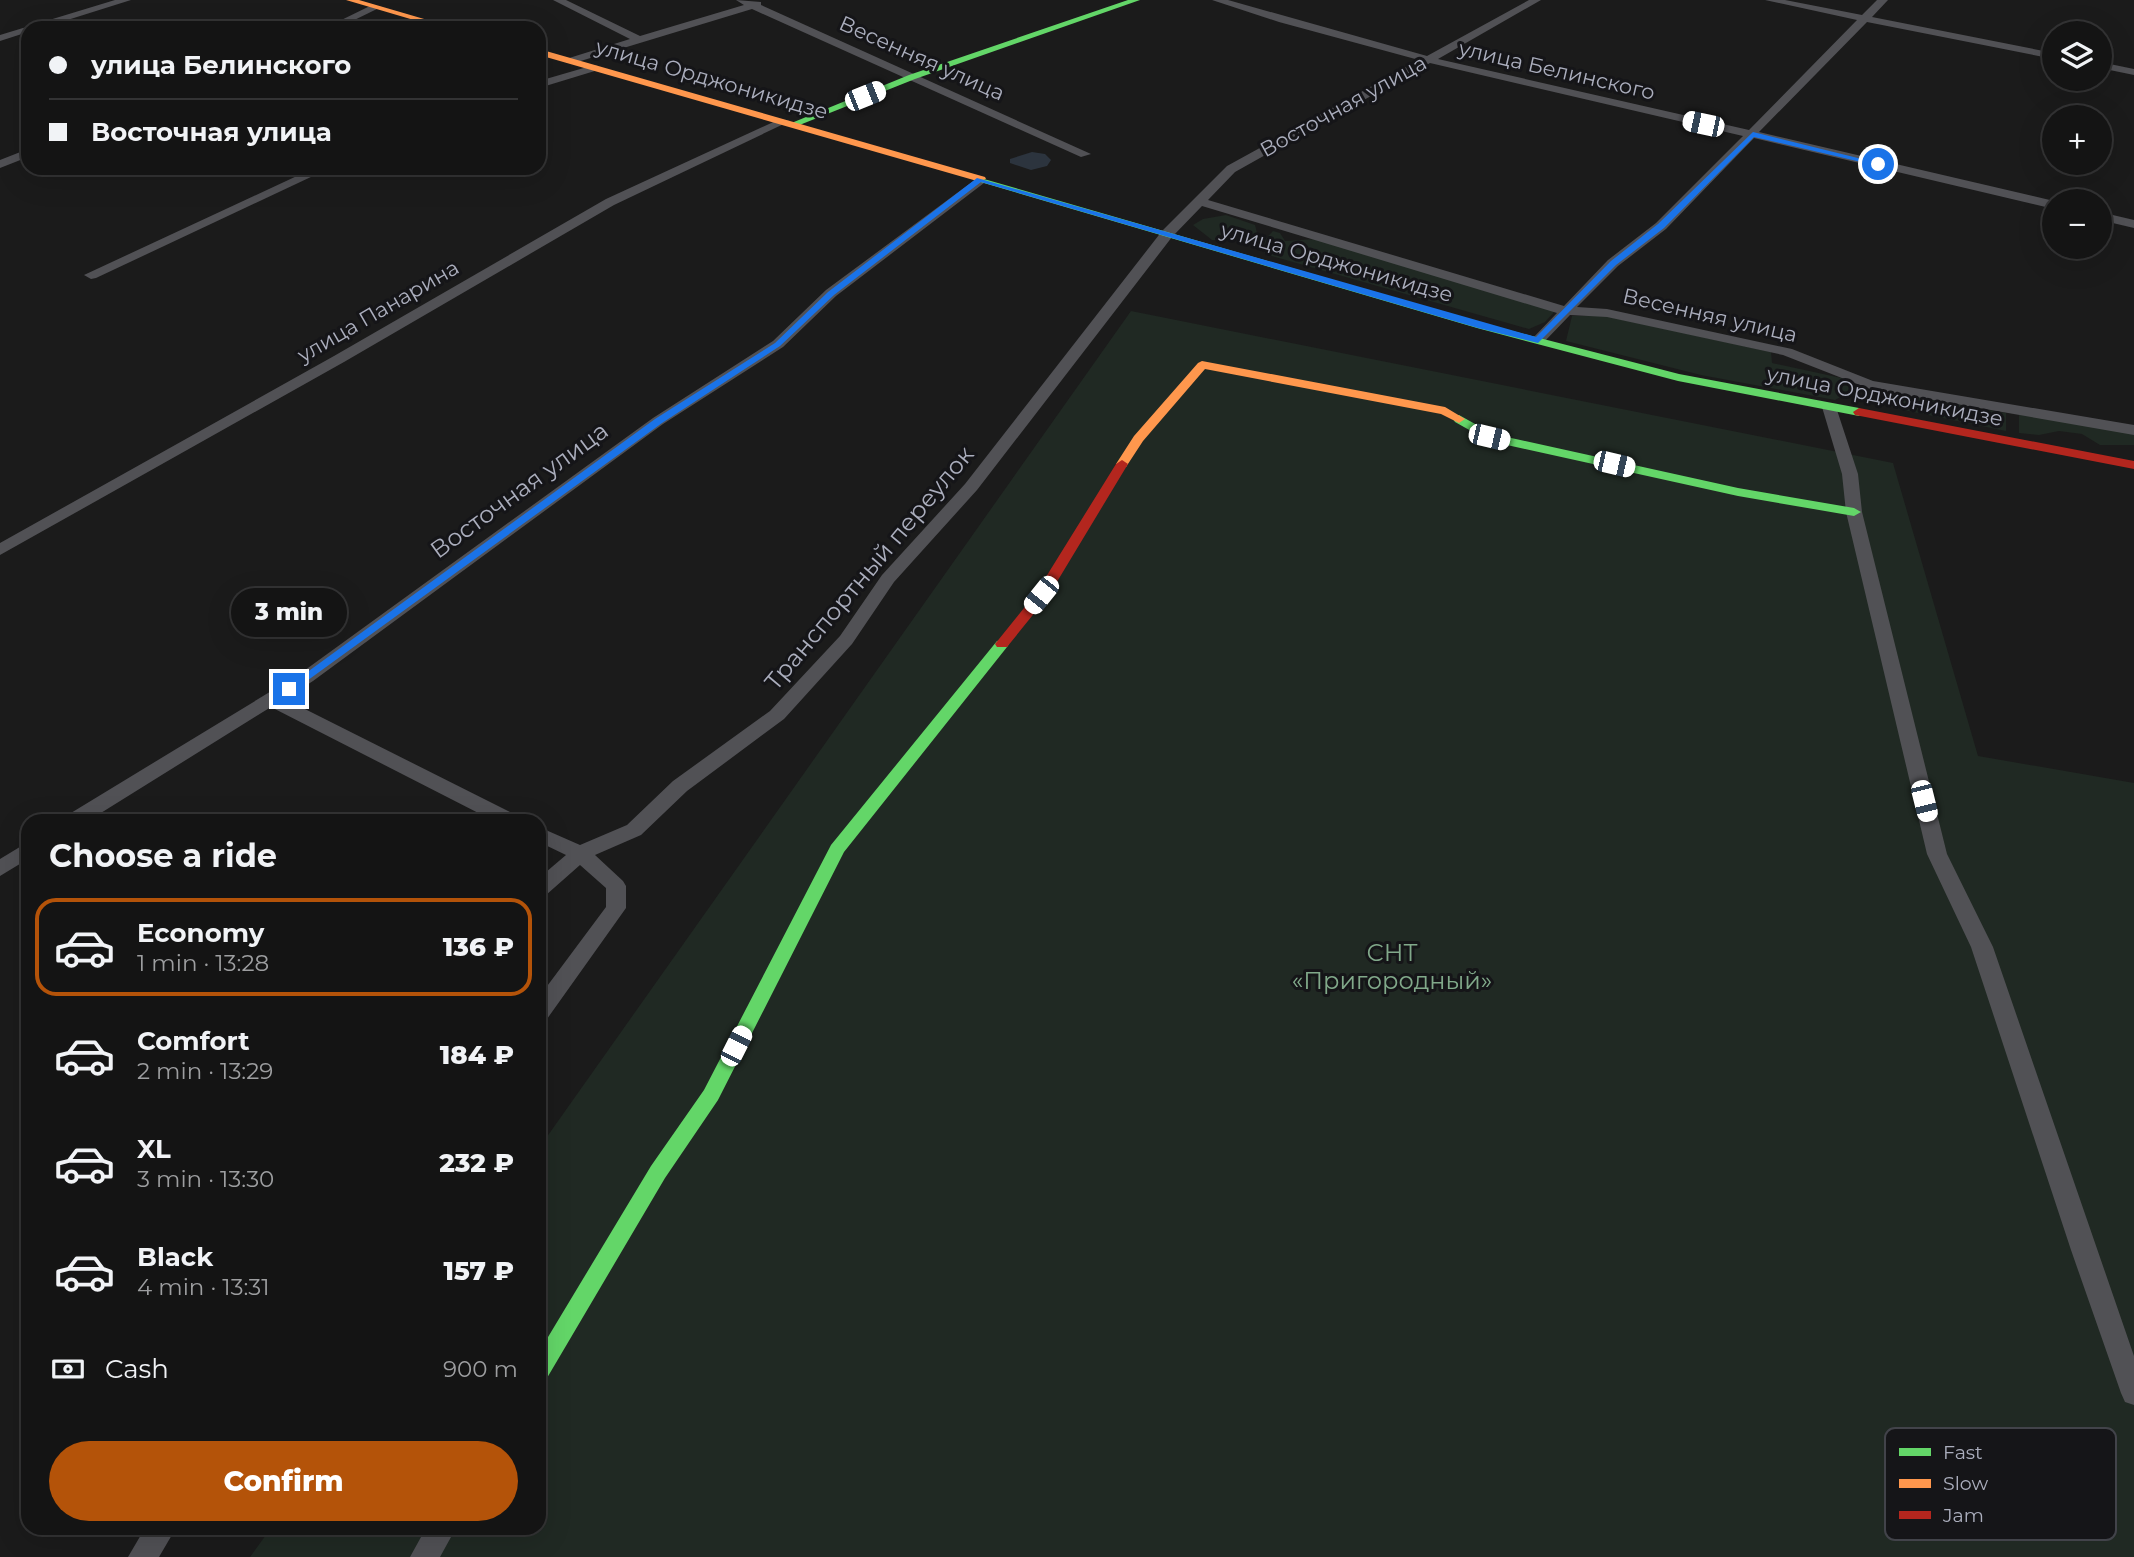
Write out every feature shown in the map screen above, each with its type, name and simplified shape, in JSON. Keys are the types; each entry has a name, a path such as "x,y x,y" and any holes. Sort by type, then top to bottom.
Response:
{"street":[{"path":"56,21 126,0"},
{"path":"350,0 426,21"},
{"path":"558,0 640,40"},
{"name":"Весенняя улица","path":"741,0 1085,154"},
{"path":"570,61 772,0"},
{"name":"улица Панарина","path":"0,550 90,496 339,359 598,208 789,122 1136,0"},
{"name":"улица Белинского","path":"1217,0 1578,97 1753,134 2042,202"},
{"name":"Восточная улица","path":"1167,234 1231,169 1536,0"},
{"path":"1770,0 2042,54"},
{"path":"1538,340 1613,263 1661,226 1883,0"},
{"path":"345,21 376,7"},
{"path":"0,38 21,32"},
{"name":"улица Орджоникидзе","path":"546,54 789,122 1481,326 1678,377 2134,465"},
{"path":"2112,67 2134,72"},
{"path":"546,83 594,68"},
{"path":"0,164 21,156"},
{"path":"91,275 309,175"},
{"name":"Восточная улица","path":"85,814 272,700 379,626 659,421 778,344 831,293 980,180"},
{"name":"Весенняя улица","path":"1199,201 1566,311 1607,313 1787,352 1870,385 2134,430"},
{"path":"2112,219 2134,224"},
{"name":"Транспортный переулок","path":"546,884 580,853 634,830 680,786 777,715 846,640 888,579 971,487 1167,234"},
{"path":"546,1359 658,1172 711,1095 837,849 1041,595 1138,439 1202,365 1445,411 1489,437 1738,492 1854,512"},
{"path":"1829,407 1850,474 1854,512 1937,854 1982,947 2083,1250 2134,1393"},
{"path":"272,700 497,814"},
{"path":"546,837 580,853 616,886 616,908 546,1003"},
{"path":"0,869 21,854"},
{"path":"142,1557 157,1535"},
{"path":"425,1557 439,1535"}],"green space":[{"path":"1226,215 1255,225 1257,233 1248,240 1212,240 1193,225 1203,219"},
{"path":"1273,231 1280,233 1285,241 1316,239 1555,311 1545,322 1529,329 1265,254 1260,245"},
{"name":"СНТ «Пригородный»","path":"1131,311 1893,463 1978,756 2134,783 2134,1557 250,1557 266,1535 546,1535 546,1138"},
{"path":"1572,316 1605,316 1771,352 1772,363 1846,379 1859,387 1835,400 1701,375 1566,341"},
{"path":"1880,391 2006,413 2006,431 1894,408 1880,401"},
{"path":"2019,414 2134,433 2134,445 2100,445 2082,434 2059,431 2039,435 2019,433"}],"shaded area":[{"path":"1032,152 1045,154 1051,160 1047,166 1031,170 1010,163 1010,159"}],"traffic: fast":[{"path":"794,124 912,77 1136,0"},
{"path":"981,179 1481,326 1678,377 1859,412"},
{"path":"1459,419 1489,437 1738,492 1854,512"},
{"path":"546,1359 658,1172 711,1095 837,849 1002,644"}],"traffic: slow":[{"path":"350,0 426,21"},
{"path":"546,54 981,179"},
{"path":"1122,464 1138,439 1202,365 1445,411 1459,419"}],"traffic: jam":[{"path":"1859,412 2134,465"},
{"path":"1002,644 1042,595 1122,464"}],"route":[{"path":"289,689 659,421 778,344 831,293 980,180 1481,326 1538,340 1613,263 1661,226 1753,134 1878,164"}]}
